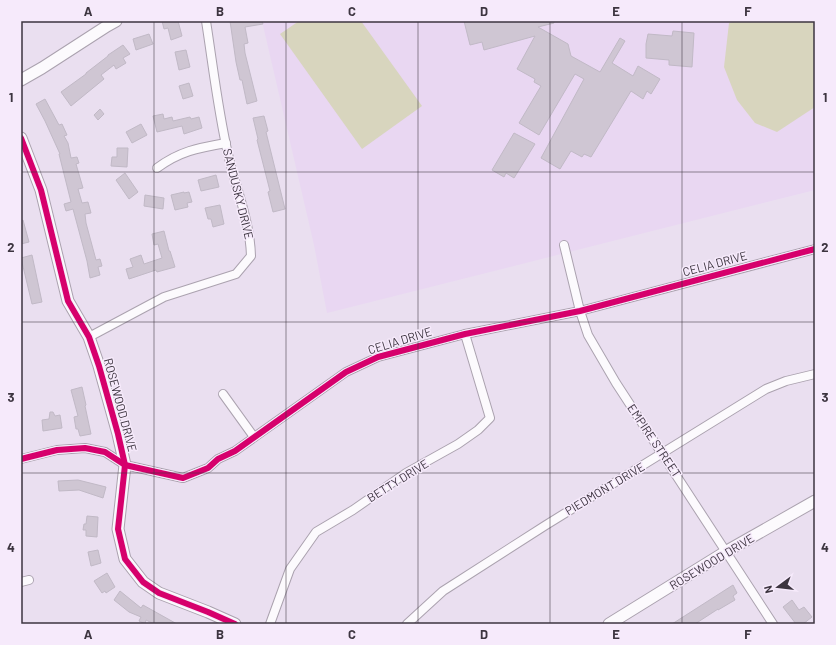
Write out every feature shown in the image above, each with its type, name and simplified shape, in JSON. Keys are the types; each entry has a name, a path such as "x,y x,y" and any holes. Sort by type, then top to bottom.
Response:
{"street":[{"path":"21,80 116,21"},
{"name":"SANDUSKY DRIVE","path":"88,337 164,297 236,274 251,256 243,205 234,178 226,143 206,21"},
{"name":"ROSEWOOD DRIVE","path":"21,138 41,190 68,301 88,337 99,366 125,464 118,530 125,559 143,582 159,593 235,624"},
{"path":"156,168 170,158 192,149 226,143"},
{"name":"EMPIRE STREET","path":"564,245 580,310 588,335 616,384 727,551 773,624"},
{"name":"CELIA DRIVE","path":"21,459 58,450 85,448 105,452 125,464 184,478 208,468 218,460 235,451 346,372 378,357 465,334 580,310 815,249"},
{"name":"BETTY DRIVE","path":"270,624 290,569 316,532 353,510 406,473 458,444 478,430 490,418 465,334"},
{"name":"PIEDMONT DRIVE","path":"407,624 443,591 546,525 766,389 786,381 815,374"},
{"path":"223,394 254,437"},
{"name":"ROSEWOOD DRIVE","path":"609,624 727,551 815,501"}],"shaded area":[{"path":"262,21 815,21 815,190 327,313 314,245"},
{"path":"299,21 361,21 422,106 362,149 280,34"},
{"path":"736,21 815,21 815,107 777,132 755,123 737,100 724,67 729,23"}],"building":[{"path":"162,21 178,21 182,36 171,40 168,28 164,29"},
{"path":"230,21 262,21 263,24 245,27 248,43 244,44 245,53 257,101 247,104 242,80 240,80 236,62"},
{"path":"464,21 554,21 554,23 538,27 568,44 571,56 600,72 620,38 625,41 612,63 633,76 638,66 660,79 651,94 647,91 643,99 631,91 591,157 584,154 582,157 571,151 560,169 541,158 584,79 575,74 539,135 519,123 541,86 534,82 535,79 517,69 535,36 484,50 482,42 470,45"},
{"path":"673,31 694,33 692,67 669,65 669,60 646,58 648,34 672,36"},
{"path":"149,34 153,44 136,50 133,39"},
{"path":"123,45 130,54 123,58 126,63 116,69 114,65 101,75 104,79 71,106 61,92"},
{"path":"186,50 190,67 179,70 175,52"},
{"path":"189,83 193,96 183,99 179,86"},
{"path":"45,99 59,125 62,124 67,135 64,136 68,143 71,158 77,157 79,163 76,164 83,188 78,189 82,203 88,202 91,213 85,214 86,223 96,260 100,259 102,266 98,267 100,275 90,278 73,209 66,211 64,204 71,202 60,154 36,104"},
{"path":"100,109 104,114 98,120 94,115"},
{"path":"163,114 164,119 172,117 173,121 190,117 191,119 199,117 202,128 184,134 182,126 157,132 153,116"},
{"path":"264,116 268,131 266,132 285,209 273,212 268,192 270,191 253,118"},
{"path":"141,124 147,135 132,143 126,132"},
{"path":"514,133 535,144 514,178 506,173 504,177 492,170"},
{"path":"117,148 128,148 127,167 111,166 112,157 117,157"},
{"path":"125,173 138,192 129,199 116,180"},
{"path":"216,175 219,187 201,191 198,180"},
{"path":"189,192 192,202 187,203 188,207 175,210 171,195"},
{"path":"145,195 164,198 163,209 144,206"},
{"path":"220,205 224,224 213,227 211,219 208,219 205,208"},
{"path":"23,220 29,242 21,244 21,221"},
{"path":"164,231 175,267 157,272 156,270 129,279 126,269 133,267 130,259 141,255 144,264 162,258 158,244 154,245 152,234"},
{"path":"32,255 42,302 32,304 21,258"},
{"path":"82,387 91,434 80,436 78,429 76,429 74,417 78,416 71,390"},
{"path":"50,412 53,412 55,416 60,415 62,428 43,431 42,420 49,419"},
{"path":"78,480 106,487 103,498 79,490 59,491 58,481"},
{"path":"87,516 98,517 97,537 86,536 86,530 83,530 84,524 86,524"},
{"path":"98,550 101,563 91,566 88,552"},
{"path":"107,573 115,587 106,593 105,591 102,593 94,581"},
{"path":"733,585 737,593 733,596 735,600 695,624 672,624"},
{"path":"120,591 141,608 143,605 177,624 154,624 146,620 145,624 139,621 141,617 129,612 114,600"},
{"path":"792,600 799,610 804,607 812,617 803,624 796,624 783,607"}],"cycle path":[{"path":"21,138 41,190 68,301 89,337 99,366 118,434 125,465 118,529 125,559 143,582 159,593 235,624"},
{"path":"21,459 57,450 85,448 105,452 125,465 183,478 208,468 218,459 235,451 346,372 378,357 465,334 580,311 815,249"}]}
